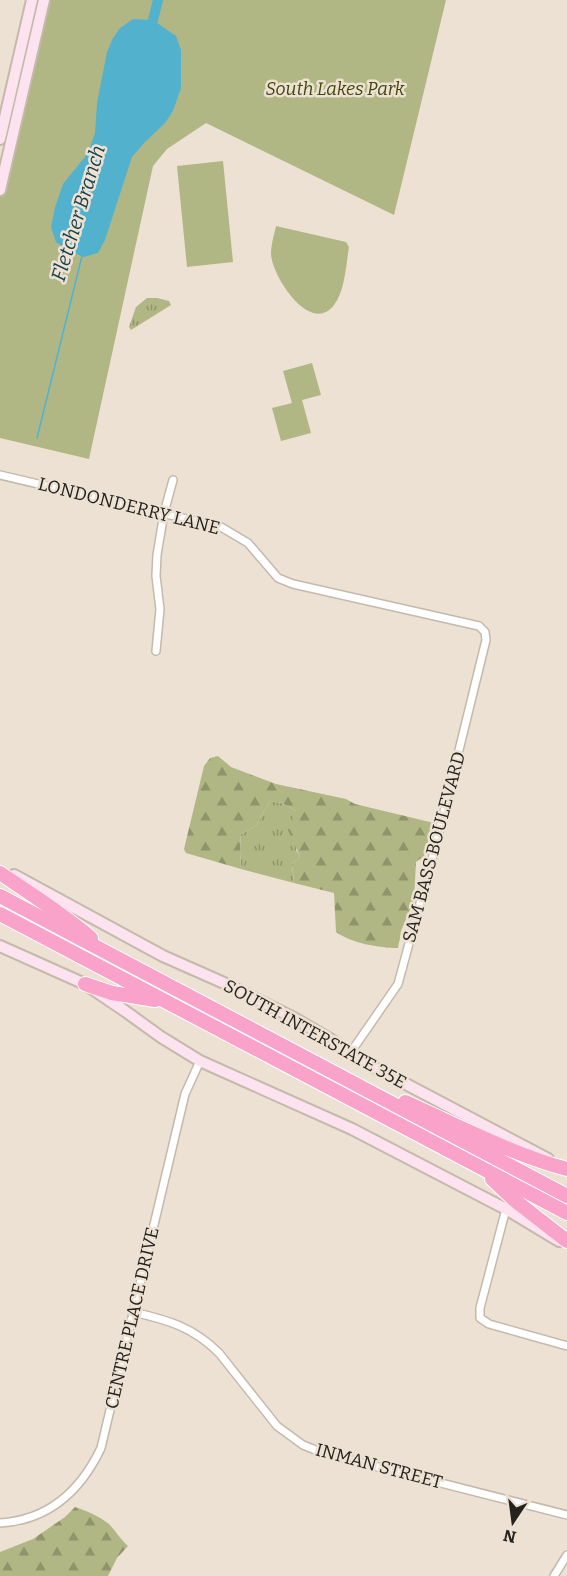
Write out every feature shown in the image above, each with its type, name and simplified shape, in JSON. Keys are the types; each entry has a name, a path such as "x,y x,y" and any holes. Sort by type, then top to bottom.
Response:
{"highway":[{"path":"0,873 76,925 109,953"},
{"path":"0,896 567,1196"},
{"path":"0,914 567,1213"},
{"path":"85,984 112,993 164,1001"},
{"path":"331,1072 377,1089 534,1158 567,1168"},
{"path":"480,1168 513,1199 567,1243"}],"main road":[{"path":"0,139 32,0"},
{"path":"0,190 3,164 44,0"},
{"name":"SOUTH INTERSTATE 35E","path":"0,867 162,956 224,983 294,1018 351,1052 368,1065 567,1168"},
{"path":"0,946 85,984 200,1061 352,1130 567,1243"}],"street":[{"name":"LONDONDERRY LANE","path":"0,475 221,527 248,543 278,578 293,584 479,626 483,630"},
{"path":"156,651 160,609 156,576 157,555 164,513 173,480"},
{"name":"SAM BASS BOULEVARD","path":"351,1052 398,984 435,848 486,640 483,630"},
{"name":"CENTRE PLACE DRIVE","path":"0,1523 16,1522 36,1516 58,1503 82,1481 101,1448 185,1094 200,1061"},
{"path":"506,1209 480,1308 480,1318 489,1324 567,1346"},
{"name":"INMAN STREET","path":"133,1312 181,1326 208,1342 277,1426 303,1445 323,1453 567,1515"},
{"path":"554,1576 567,1555"}],"green space":[{"name":"South Lakes Park","path":"44,0 446,0 394,215 206,123 167,149 153,166 89,459 0,438 0,190"},
{"path":"223,161 233,262 187,267 177,166"},
{"path":"276,226 346,242 349,247 341,293 334,305 324,313 314,313 304,308 285,288 278,276 271,254"},
{"path":"147,298 169,301 171,305 131,330 129,327 136,307"},
{"path":"312,363 321,395 302,400 311,433 281,441 272,408 292,403 283,371"},
{"path":"218,756 231,767 276,784 346,799 355,804 434,823 424,856 416,862 414,900 401,931 398,948 366,944 342,936 336,932 334,893 294,883 292,864 300,857 288,830 296,811 282,803 270,801 255,827 241,834 241,869 186,853 184,849 204,766 210,758"},
{"path":"270,801 282,803 296,811 296,850 300,857 292,864 294,883 241,869 241,834 255,827"},
{"path":"75,1507 105,1521 128,1546 117,1558 108,1576 0,1576 0,1552 33,1539 65,1517"}],"water":[{"path":"133,19 153,20 176,36 181,50 181,88 173,111 165,123 132,157 105,240 98,253 84,257 56,242 51,227 55,207 63,184 88,153 95,133 97,103 107,52 120,28"}],"waterway":[{"name":"Fletcher Branch","path":"153,20 158,0"},
{"name":"Fletcher Branch","path":"37,438 82,256"}]}
